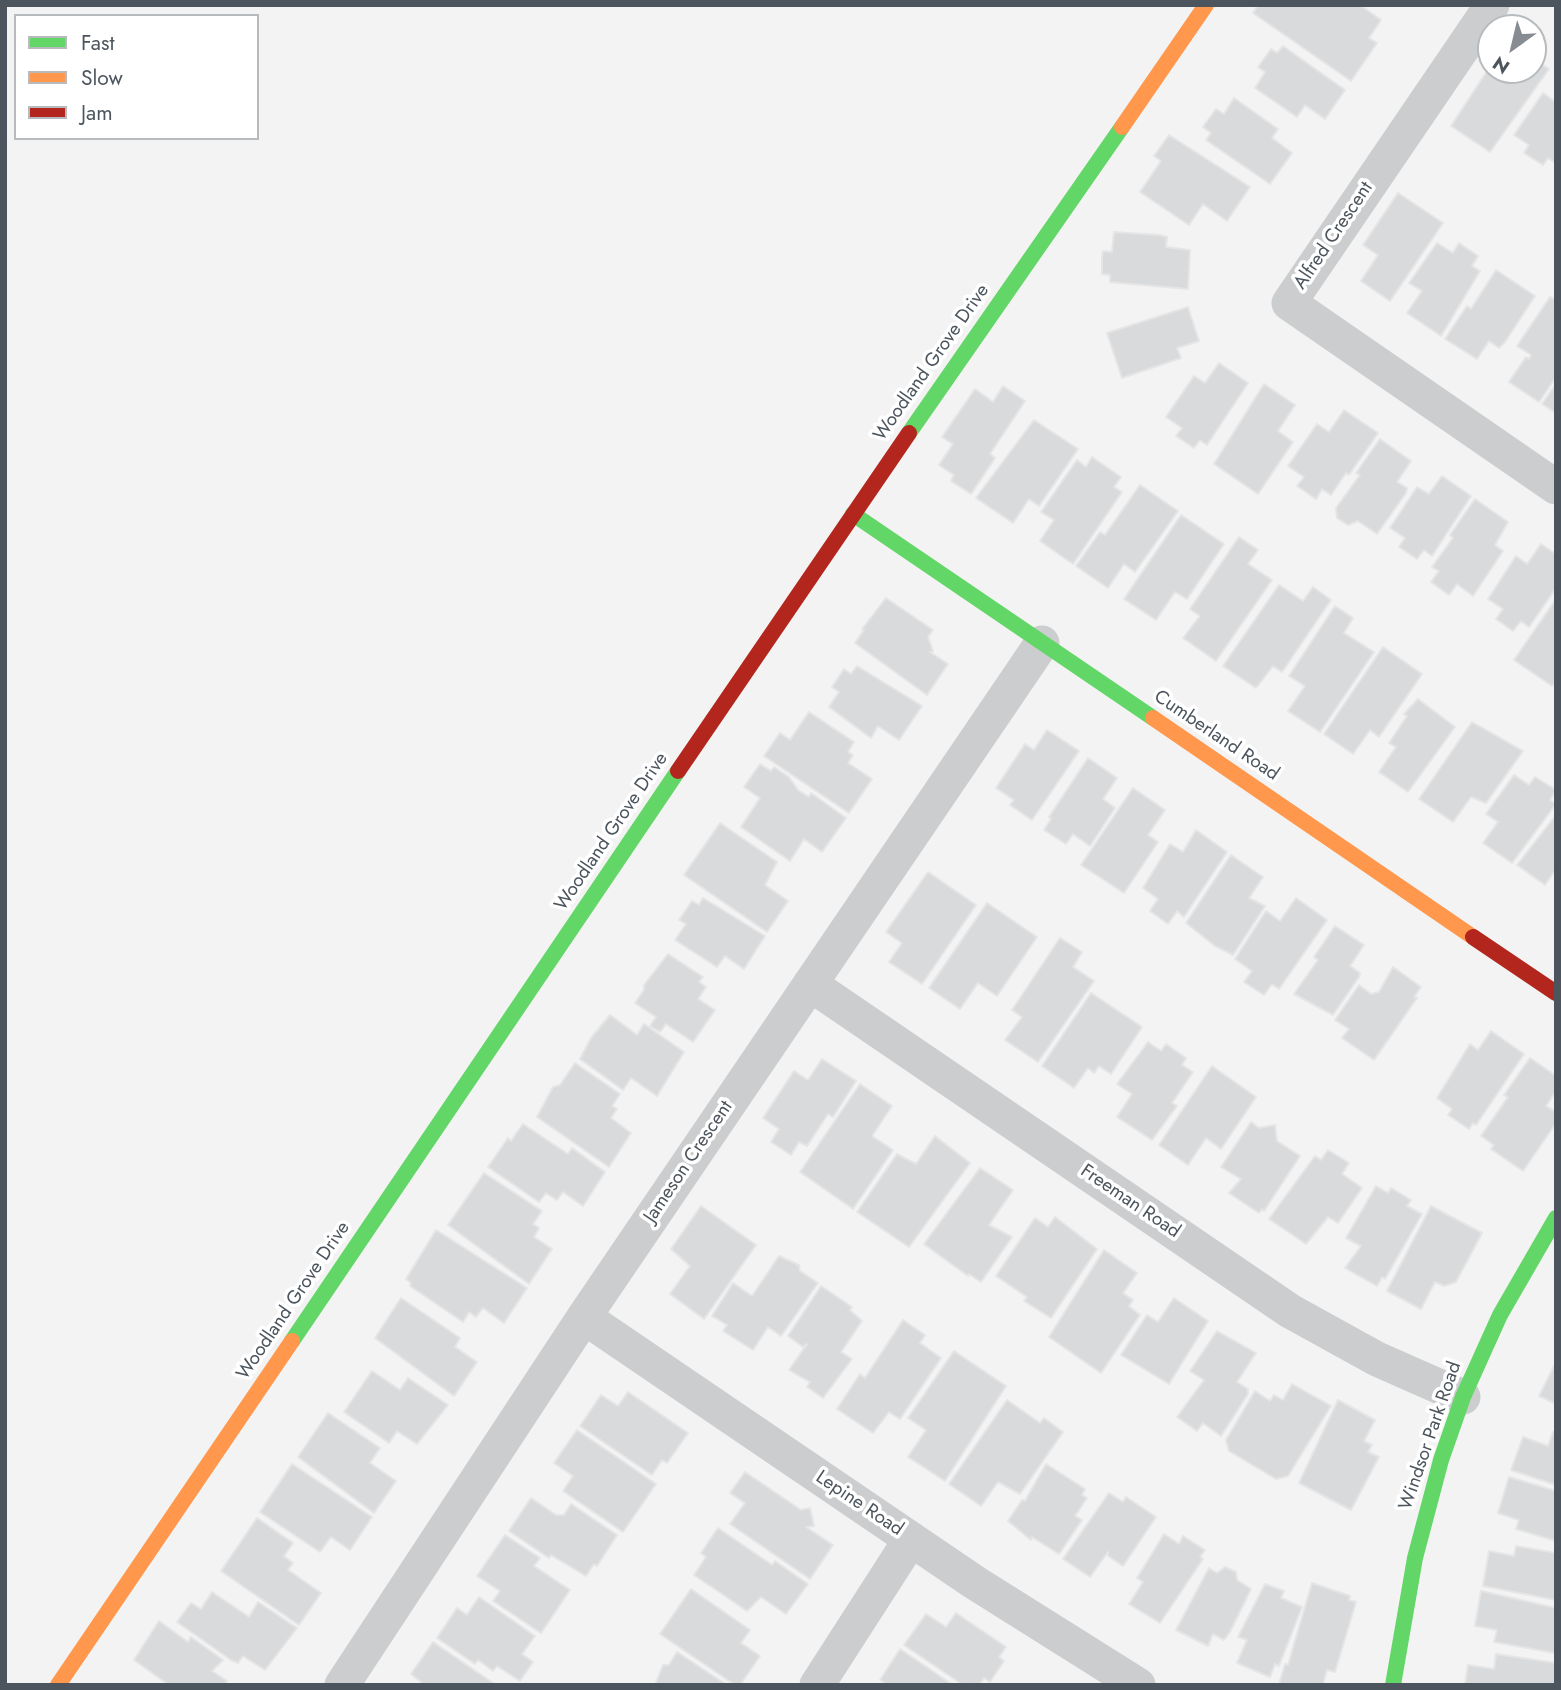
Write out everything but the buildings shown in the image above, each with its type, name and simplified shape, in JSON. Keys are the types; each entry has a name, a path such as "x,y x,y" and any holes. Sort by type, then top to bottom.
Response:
{"street":[{"name":"Woodland Grove Drive","path":"58,1685 853,514 1206,5"},
{"name":"Alfred Crescent","path":"1492,5 1289,303 1556,487"},
{"name":"Cumberland Road","path":"853,514 1556,993"},
{"name":"Jameson Crescent","path":"341,1685 584,1317 1042,643"},
{"name":"Freeman Road","path":"810,985 1290,1311 1377,1359 1463,1396"},
{"name":"Windsor Park Road","path":"1393,1685 1415,1558 1441,1460 1463,1396 1500,1315 1556,1218"},
{"name":"Lepine Road","path":"584,1317 1061,1639 1138,1685"},
{"path":"817,1685 911,1539"}],"traffic: fast":[{"path":"909,433 1122,127"},
{"path":"853,514 1153,718"},
{"path":"292,1341 678,771"},
{"path":"1393,1685 1415,1558 1441,1460 1463,1397 1500,1315 1556,1218"}],"traffic: slow":[{"path":"1122,127 1206,5"},
{"path":"1153,718 1473,937"},
{"path":"58,1685 292,1341"}],"traffic: jam":[{"path":"678,771 909,433"},
{"path":"1473,937 1556,993"}]}
